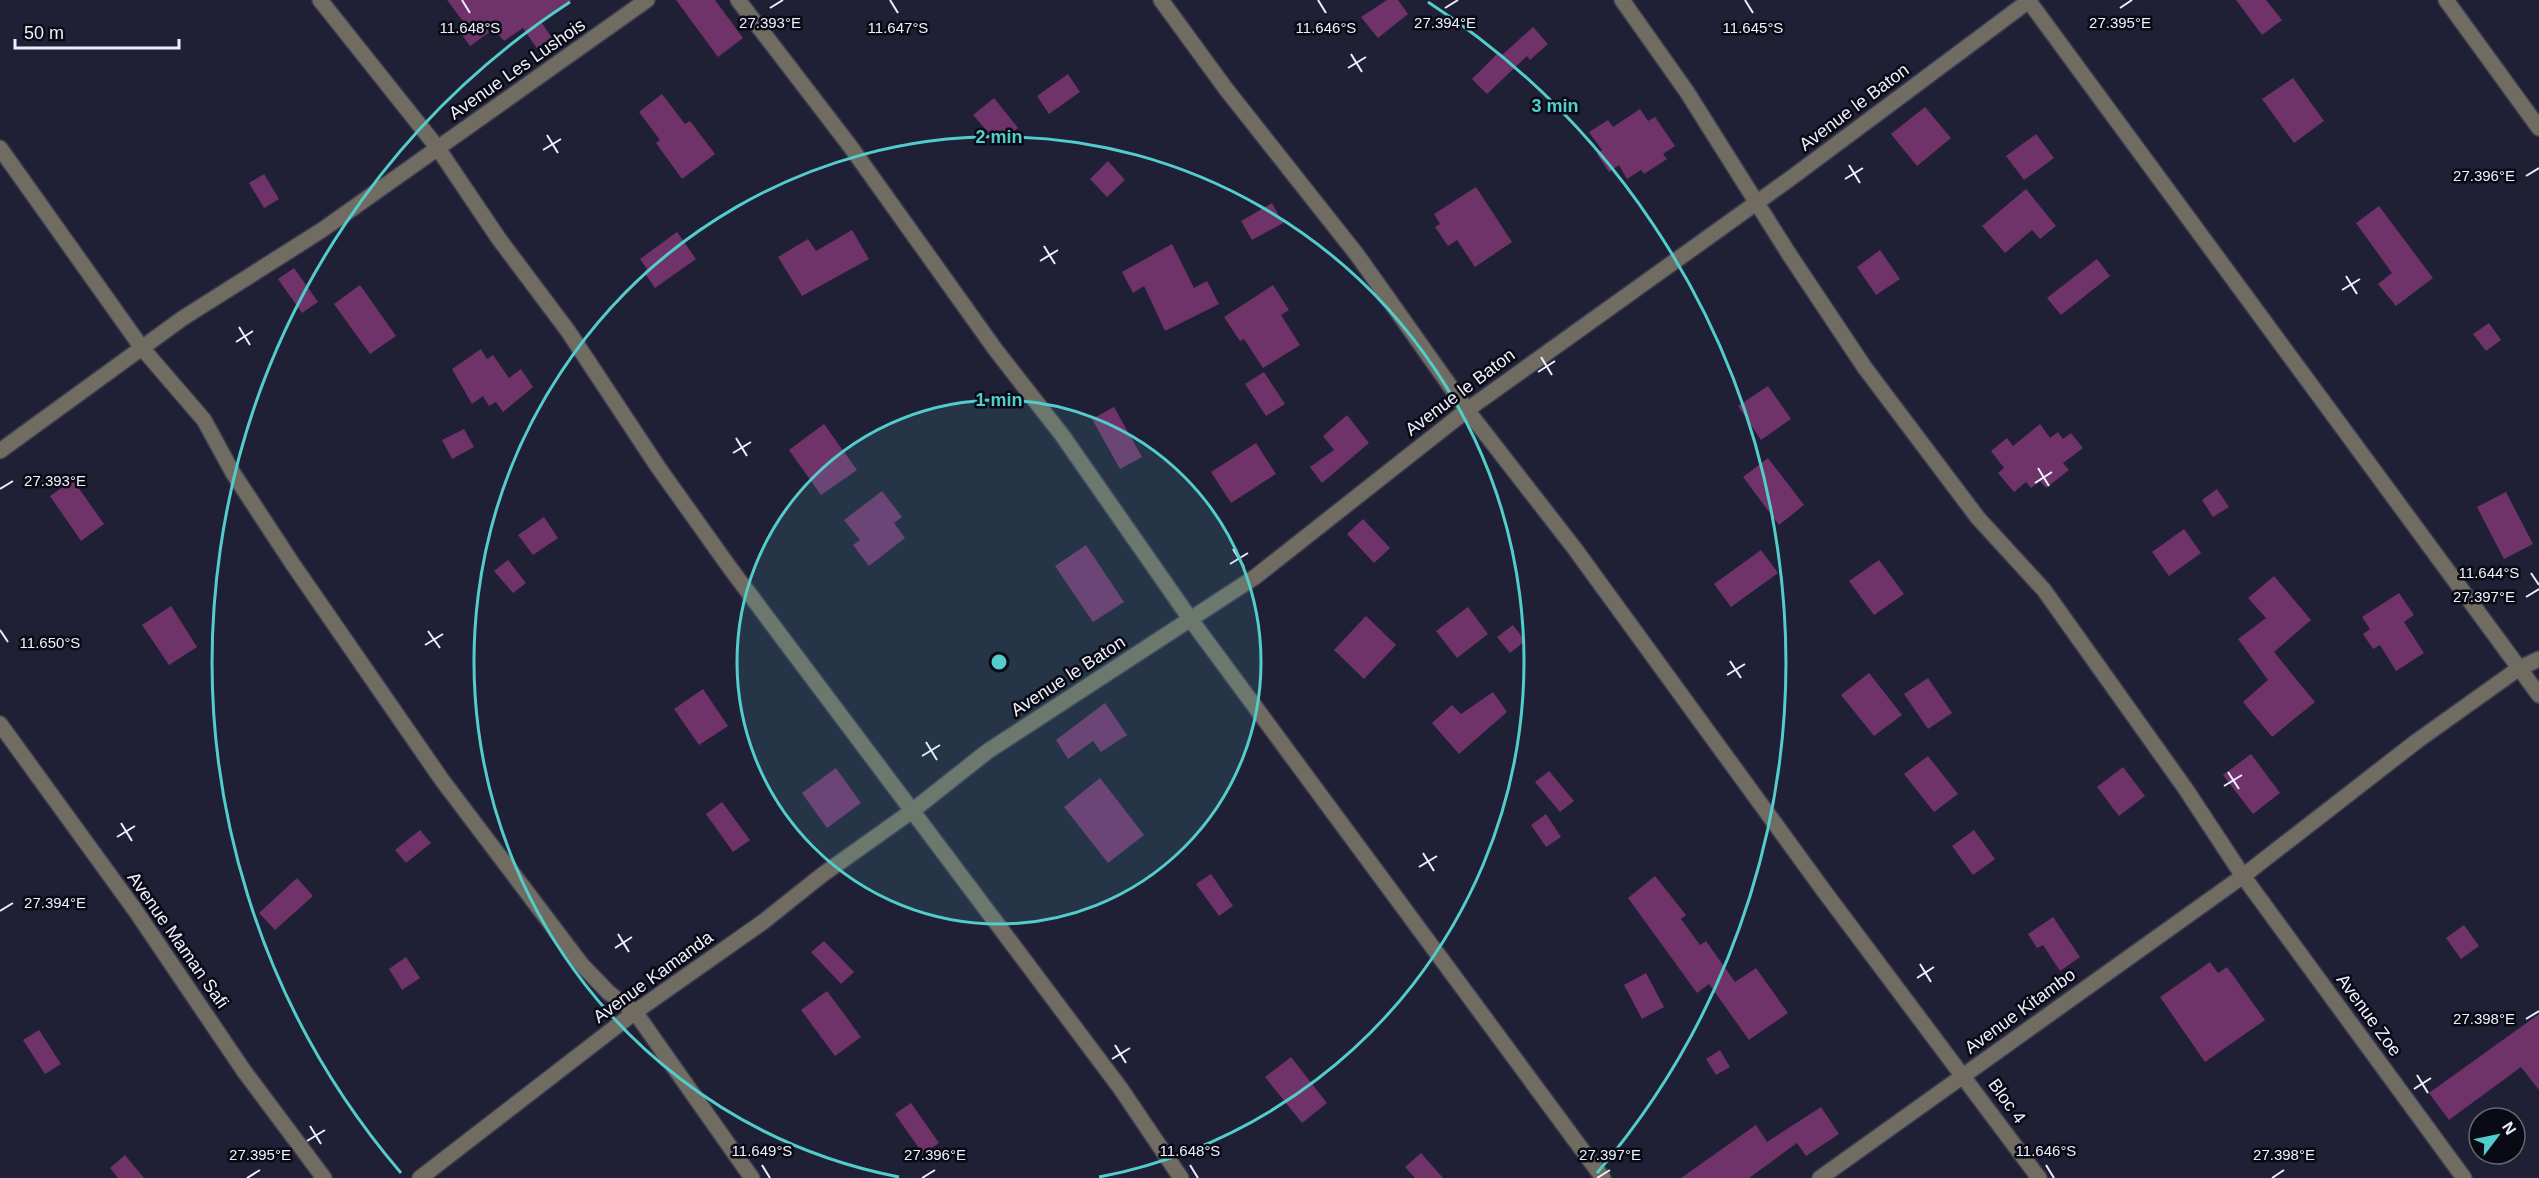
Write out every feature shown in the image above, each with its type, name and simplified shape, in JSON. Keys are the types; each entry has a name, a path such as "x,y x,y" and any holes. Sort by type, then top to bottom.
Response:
{"street":[{"path":"320,0 437,147 499,239 568,331 657,467 1121,1089 1181,1178"},
{"name":"Avenue Les Lushois","path":"0,452 183,318 322,230 647,0"},
{"path":"738,0 850,146 995,349 1062,435 1191,620 1603,1178"},
{"name":"Bloc 4","path":"1161,0 1226,89 1358,256 1467,410 1575,549 1824,891 2040,1178"},
{"name":"Avenue Zoe","path":"1622,0 1687,92 1758,201 1789,254 1865,368 1978,518 2044,590 2185,788 2243,876 2464,1178"},
{"path":"2028,0 2539,695"},
{"name":"Avenue le Baton","path":"912,811 988,751 1255,577 1467,410 1758,201 2028,0"},
{"path":"2446,0 2539,128"},
{"path":"0,148 142,348 204,420 232,473 298,573 455,798 582,965 609,993 635,1012 752,1178"},
{"name":"Avenue Kitambo","path":"1820,1178 2243,876 2317,816 2518,669 2539,659"},
{"name":"Avenue Maman Safi","path":"0,724 135,910 244,1071 324,1178"},
{"name":"Avenue Kamanda","path":"420,1178 635,1012 764,922 822,875 912,811"}],"building":[{"path":"447,0 572,0 541,22 557,45 542,56 523,28 504,41 494,29 470,46 458,29 465,24"},
{"path":"676,0 715,0 743,38 718,57"},
{"path":"1387,0 1398,0 1408,14 1378,38 1361,17"},
{"path":"2236,0 2266,0 2282,20 2262,35"},
{"path":"1533,27 1548,44 1530,60 1527,56 1487,94 1472,79 1497,54 1500,57"},
{"path":"1068,74 1080,92 1049,114 1037,96"},
{"path":"2293,78 2324,121 2294,143 2262,99"},
{"path":"662,94 685,124 690,121 715,154 682,179 656,143 660,140 639,112"},
{"path":"994,98 1018,128 998,143 973,115"},
{"path":"1925,107 1951,138 1917,166 1891,134"},
{"path":"1640,109 1648,121 1655,117 1675,146 1663,154 1667,159 1644,174 1641,170 1627,179 1619,165 1609,172 1597,154 1602,150 1589,132 1608,120 1613,127"},
{"path":"2036,134 2054,158 2024,180 2006,156"},
{"path":"1108,161 1125,180 1107,197 1090,179"},
{"path":"264,174 279,199 264,208 249,183"},
{"path":"1476,187 1512,242 1475,267 1457,240 1448,246 1435,227 1440,224 1434,214"},
{"path":"2026,189 2056,226 2040,239 2032,230 2005,253 1982,226"},
{"path":"1272,203 1283,223 1252,240 1241,221"},
{"path":"2379,206 2433,278 2396,306 2378,284 2392,273 2356,223"},
{"path":"852,230 869,259 802,296 778,257 808,239 816,251"},
{"path":"677,232 696,259 655,288 644,272 647,269 640,259"},
{"path":"1172,244 1194,288 1207,281 1219,304 1165,331 1144,286 1133,293 1122,272"},
{"path":"1880,250 1900,279 1876,295 1857,267"},
{"path":"2097,259 2110,276 2061,315 2047,298"},
{"path":"294,268 318,302 302,313 278,279"},
{"path":"360,285 396,336 370,354 334,304"},
{"path":"1273,285 1289,310 1281,315 1300,345 1263,368 1244,339 1240,341 1224,317"},
{"path":"2489,323 2501,340 2486,351 2473,334"},
{"path":"481,349 487,359 493,355 509,378 521,369 533,387 503,412 496,402 489,406 483,396 472,404 452,369"},
{"path":"1264,372 1285,404 1266,416 1245,384"},
{"path":"1768,386 1791,419 1761,440 1738,406"},
{"path":"1114,407 1142,457 1120,469 1092,419"},
{"path":"1347,415 1369,443 1322,483 1310,467 1334,450 1323,436"},
{"path":"824,424 857,470 821,495 789,450"},
{"path":"2040,424 2050,438 2058,432 2063,439 2071,433 2083,448 2063,463 2069,470 2046,488 2040,481 2031,488 2026,482 2014,492 1998,473 2004,468 1991,451 2007,438 2013,446"},
{"path":"464,429 474,447 452,459 442,440"},
{"path":"1256,443 1276,474 1231,503 1211,472"},
{"path":"1768,458 1804,505 1779,525 1743,477"},
{"path":"73,480 104,524 81,541 50,496"},
{"path":"2217,489 2229,507 2213,517 2202,500"},
{"path":"882,491 902,517 894,523 905,538 869,566 853,545 860,540 844,520"},
{"path":"2506,492 2533,544 2504,559 2477,507"},
{"path":"544,517 558,538 533,555 518,535"},
{"path":"1363,519 1390,548 1374,563 1347,534"},
{"path":"2184,529 2201,553 2169,576 2152,552"},
{"path":"1086,545 1124,602 1093,622 1055,566"},
{"path":"1761,550 1778,573 1731,607 1714,584"},
{"path":"508,560 526,583 513,593 494,571"},
{"path":"1879,560 1904,594 1874,615 1849,581"},
{"path":"2274,576 2311,620 2274,652 2315,702 2272,737 2243,702 2268,680 2238,639 2266,618 2248,598"},
{"path":"2399,593 2414,615 2404,622 2424,653 2396,671 2380,645 2373,649 2363,634 2370,629 2362,617"},
{"path":"171,606 197,647 169,665 142,625"},
{"path":"1468,607 1488,634 1457,658 1436,631"},
{"path":"1366,616 1396,645 1364,679 1334,650"},
{"path":"1513,625 1525,641 1510,653 1497,637"},
{"path":"1869,673 1902,715 1874,736 1841,695"},
{"path":"1928,678 1952,713 1928,729 1904,694"},
{"path":"703,689 728,726 699,745 674,709"},
{"path":"1493,692 1507,712 1459,754 1432,723 1452,705 1461,714"},
{"path":"1105,703 1127,735 1101,752 1093,741 1068,759 1056,740"},
{"path":"2251,754 2280,793 2253,814 2223,775"},
{"path":"1928,756 1958,794 1934,812 1904,774"},
{"path":"2123,767 2145,796 2119,816 2097,787"},
{"path":"836,768 861,803 827,828 802,793"},
{"path":"1549,771 1574,801 1560,812 1535,782"},
{"path":"1100,778 1144,835 1108,863 1064,807"},
{"path":"722,802 750,840 733,852 706,814"},
{"path":"1546,814 1561,837 1546,847 1531,825"},
{"path":"420,830 431,843 406,863 395,850"},
{"path":"1974,830 1995,859 1973,875 1952,846"},
{"path":"1211,874 1233,906 1219,916 1196,884"},
{"path":"1655,876 1686,915 1681,919 1700,945 1706,941 1735,982 1756,968 1788,1013 1749,1040 1709,984 1697,993 1628,898"},
{"path":"297,878 313,896 275,930 259,913"},
{"path":"2053,917 2080,957 2060,971 2043,945 2037,948 2028,934"},
{"path":"2464,925 2479,946 2461,959 2446,938"},
{"path":"824,941 854,972 841,984 811,952"},
{"path":"406,957 420,978 402,990 389,969"},
{"path":"2210,962 2218,973 2227,967 2265,1020 2205,1062 2160,997"},
{"path":"1646,973 1664,1007 1642,1019 1624,985"},
{"path":"827,991 861,1037 835,1056 801,1010"},
{"path":"2539,1014 2539,1090 2521,1067 2449,1120 2429,1093"},
{"path":"39,1030 61,1064 45,1074 23,1040"},
{"path":"1720,1050 1730,1067 1716,1075 1706,1059"},
{"path":"1291,1057 1327,1103 1302,1123 1265,1077"},
{"path":"911,1103 939,1143 923,1154 895,1114"},
{"path":"1821,1107 1839,1134 1806,1156 1797,1143 1749,1178 1681,1178 1756,1125 1767,1142"},
{"path":"1421,1153 1443,1178 1415,1178 1405,1167"},
{"path":"125,1155 144,1178 118,1178 110,1168"}]}
